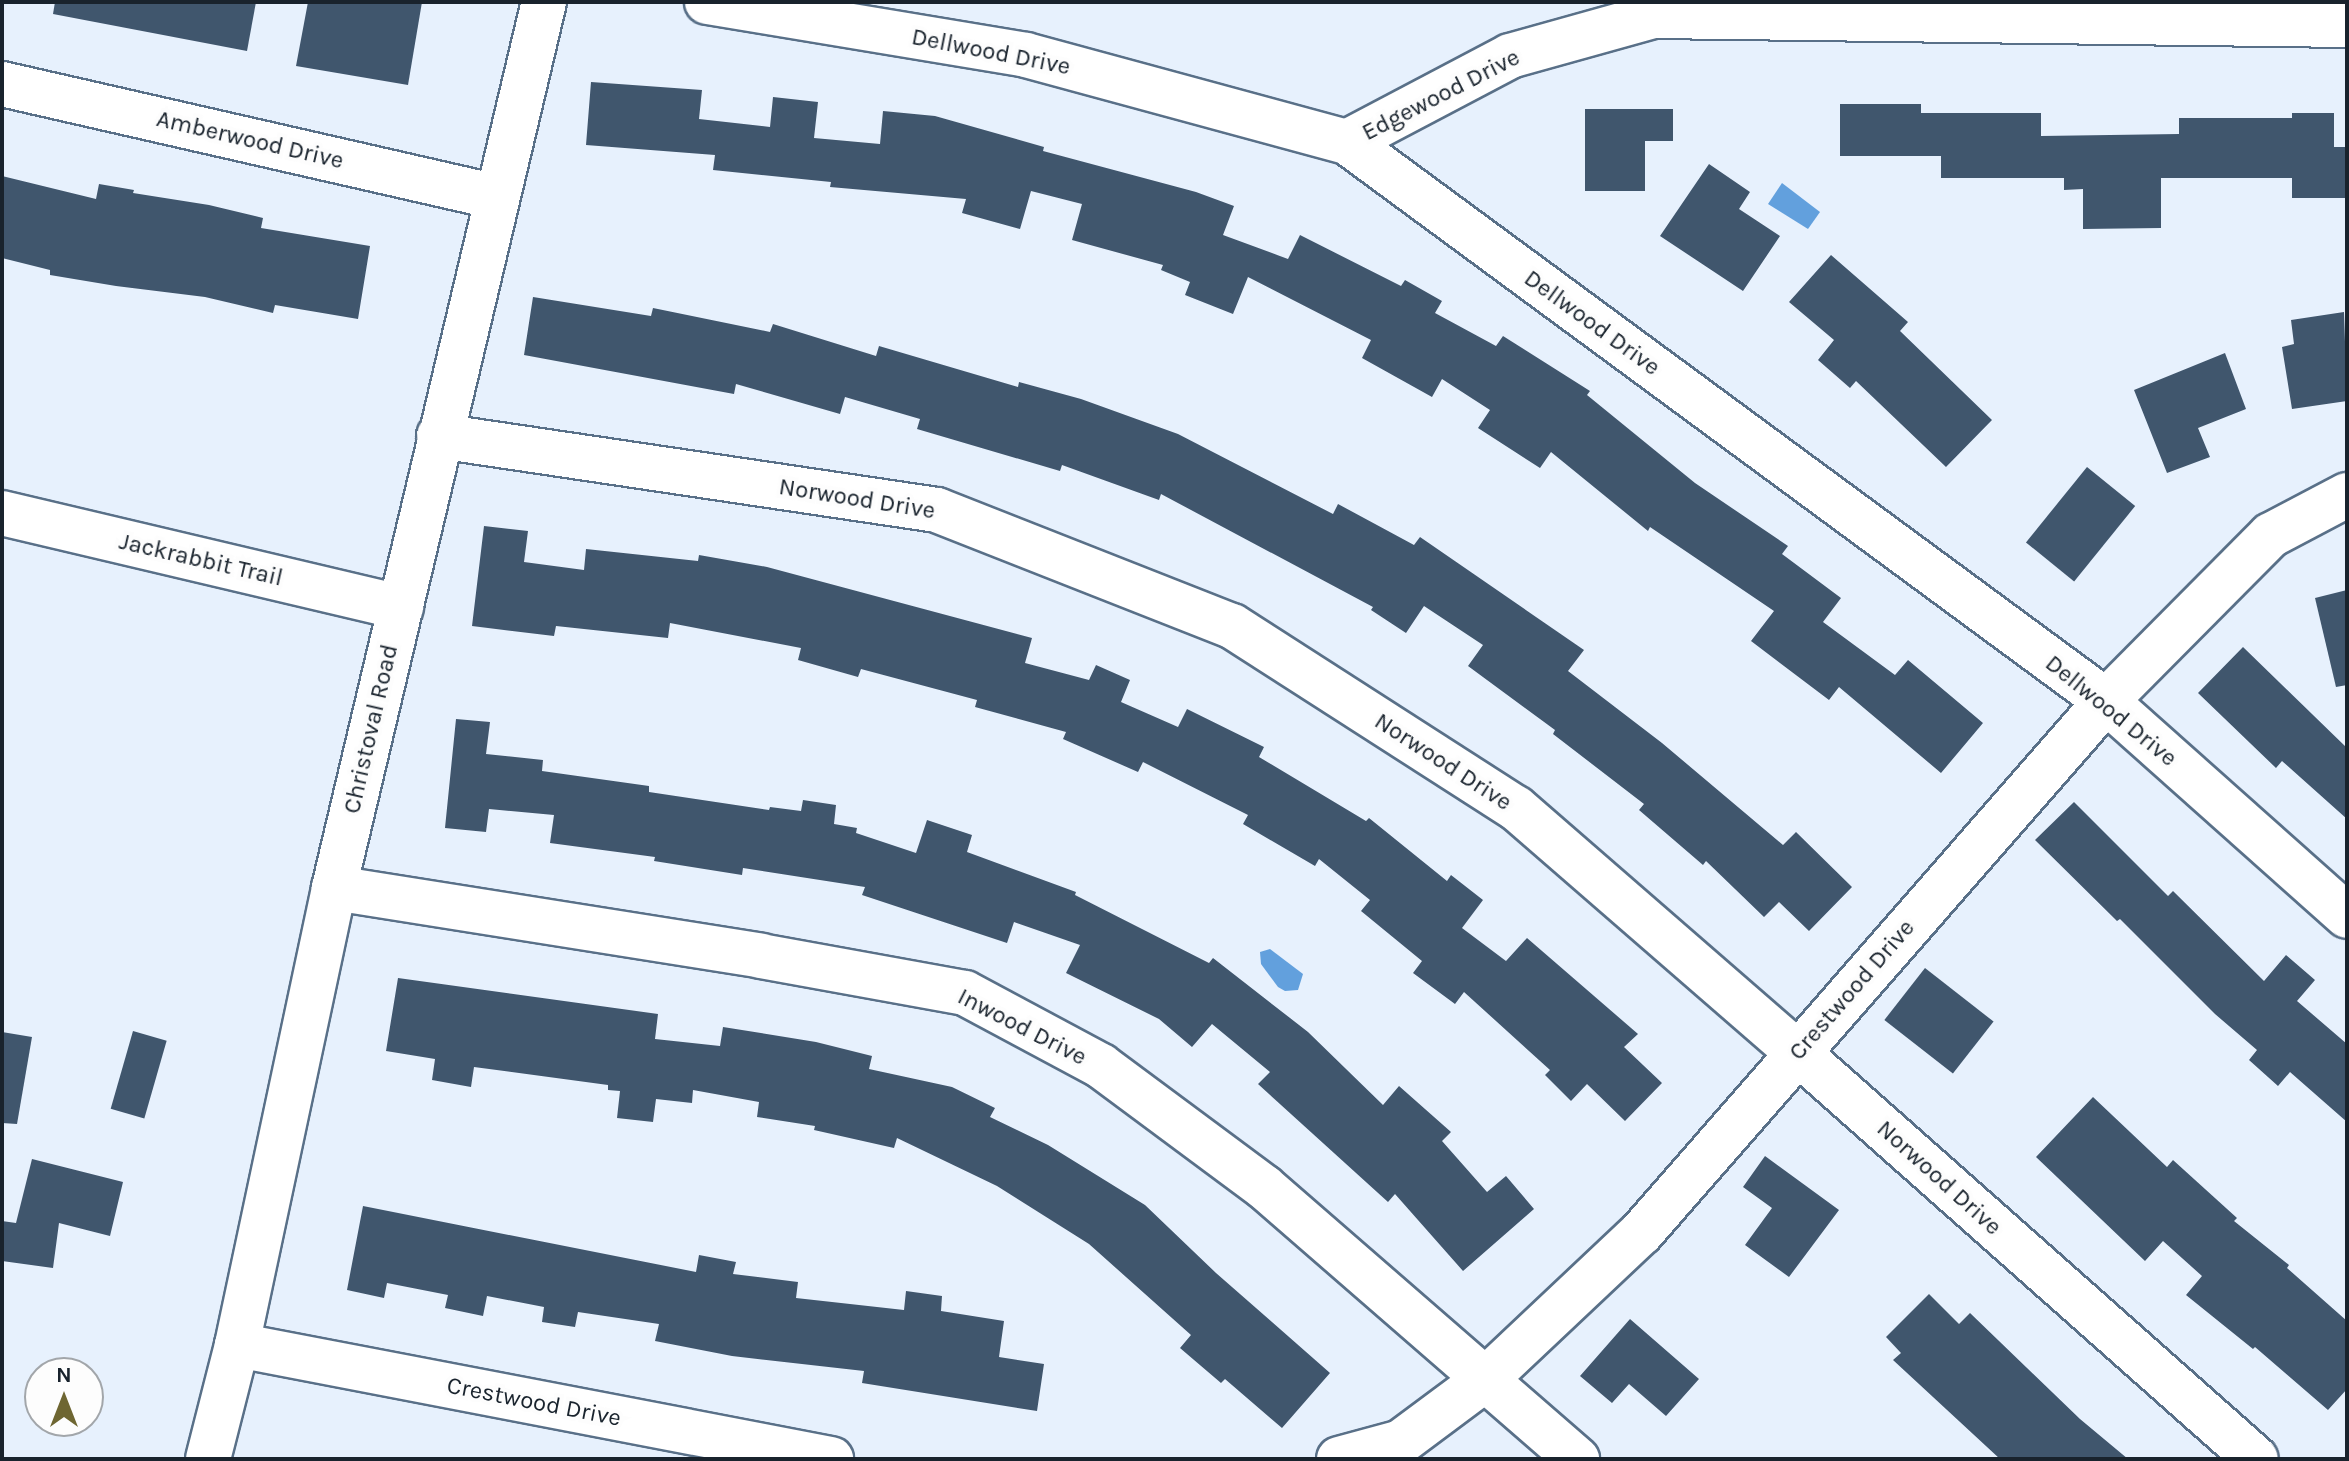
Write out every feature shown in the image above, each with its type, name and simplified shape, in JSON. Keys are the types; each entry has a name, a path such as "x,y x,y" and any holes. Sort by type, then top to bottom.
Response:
{"street":[{"name":"Christoval Road","path":"208,1459 237,1345 334,888 544,2"},
{"name":"Dellwood Drive","path":"707,2 1026,55 1347,142 2106,701 2347,916"},
{"name":"Edgewood Drive","path":"1347,142 1510,56 1653,16 2347,25"},
{"name":"Amberwood Drive","path":"2,84 497,197"},
{"name":"Norwood Drive","path":"439,436 937,510 1232,626 1516,808 1797,1052 2256,1459"},
{"name":"Crestwood Drive","path":"1339,1459 1401,1442 1487,1378 1641,1233 2106,701 2271,535 2347,495"},
{"name":"Jackrabbit Trail","path":"2,513 401,607"},
{"name":"Inwood Drive","path":"334,888 761,956 965,993 1101,1066 1264,1187 1577,1459"},
{"name":"Crestwood Drive","path":"237,1345 831,1459"}],"water":[{"path":"1782,183 1820,212 1808,229 1768,204"},
{"path":"1270,949 1303,974 1298,990 1285,991 1278,987 1261,964 1260,952"}],"building":[{"path":"55,2 256,2 247,51 53,14"},
{"path":"308,2 422,2 408,85 296,66"},
{"path":"591,82 702,90 699,119 770,127 773,97 818,102 814,138 880,144 883,111 935,116 1044,147 1043,151 1196,192 1234,206 1223,235 1288,259 1300,235 1401,286 1405,280 1442,301 1435,313 1496,346 1503,336 1590,391 1587,395 1695,483 1788,546 1782,554 1841,598 1823,622 1895,675 1908,660 1983,723 1941,773 1839,687 1829,700 1751,641 1774,611 1650,527 1648,531 1551,452 1540,468 1478,428 1490,410 1442,379 1432,397 1362,358 1371,340 1248,277 1233,314 1185,295 1190,282 1161,270 1163,265 1072,240 1082,204 1031,191 1020,229 962,213 966,199 830,187 831,182 713,170 715,155 586,145"},
{"path":"1840,104 1921,104 1921,113 2041,113 2041,136 2179,134 2179,118 2292,118 2292,113 2334,113 2334,147 2347,147 2347,198 2292,198 2292,178 2161,178 2161,228 2083,229 2083,189 2064,190 2064,178 1941,178 1941,156 1840,156"},
{"path":"1585,109 1673,109 1673,141 1645,141 1645,191 1585,191"},
{"path":"1709,164 1750,192 1739,209 1780,236 1743,291 1660,236"},
{"path":"2,176 96,199 99,184 134,190 133,193 209,205 263,218 261,228 370,246 358,319 275,305 273,313 205,297 50,275 50,270 2,258"},
{"path":"1831,255 1908,322 1900,331 1992,420 1946,467 1856,381 1850,388 1818,360 1834,340 1789,302"},
{"path":"533,297 651,316 653,308 770,332 773,324 876,356 879,346 1018,387 1019,382 1081,399 1178,434 1333,514 1338,504 1414,545 1420,537 1584,650 1568,671 1662,743 1783,845 1796,832 1852,887 1809,931 1779,902 1764,917 1706,861 1703,865 1639,810 1644,804 1553,734 1555,730 1468,666 1483,645 1424,606 1406,633 1371,610 1373,607 1161,494 1159,500 1062,465 1060,471 917,429 920,419 845,397 840,414 736,384 734,394 524,355"},
{"path":"2344,312 2347,401 2292,409 2282,347 2294,344 2291,320"},
{"path":"2225,353 2246,409 2198,428 2210,457 2167,473 2134,390"},
{"path":"2087,467 2135,506 2074,581 2026,542"},
{"path":"484,526 528,531 524,562 584,570 586,549 698,561 699,555 767,567 1032,638 1025,663 1089,680 1096,665 1130,680 1121,702 1178,727 1187,709 1264,747 1259,757 1366,821 1369,818 1447,881 1451,875 1483,900 1462,928 1506,961 1527,938 1638,1034 1624,1047 1662,1083 1625,1121 1587,1084 1571,1101 1545,1075 1550,1070 1464,992 1455,1004 1413,973 1422,961 1361,911 1370,900 1319,859 1315,866 1243,824 1248,815 1143,762 1138,772 1063,739 1066,732 975,707 977,700 861,669 858,677 798,660 801,648 670,623 668,638 556,626 554,636 472,626"},
{"path":"2347,590 2347,685 2336,687 2315,598"},
{"path":"2243,647 2347,748 2347,819 2282,761 2276,768 2198,693"},
{"path":"456,719 490,722 486,754 543,760 542,771 649,786 649,792 769,810 770,807 801,811 803,800 836,805 834,824 857,828 856,833 916,853 927,820 972,835 967,852 1076,892 1075,895 1209,963 1213,958 1308,1032 1383,1105 1399,1086 1451,1132 1442,1141 1487,1192 1506,1176 1534,1209 1463,1271 1395,1194 1388,1202 1258,1084 1270,1072 1212,1024 1192,1047 1159,1019 1066,973 1080,945 1014,922 1007,943 862,895 865,887 743,868 742,875 654,861 655,857 550,843 554,815 489,809 486,832 445,828"},
{"path":"2074,802 2168,896 2173,891 2264,981 2286,955 2315,980 2297,1001 2347,1044 2347,1122 2290,1072 2278,1086 2249,1060 2257,1050 2215,1014 2035,840"},
{"path":"1925,968 1994,1022 1953,1074 1884,1020"},
{"path":"398,978 658,1014 655,1039 720,1046 723,1027 816,1042 872,1056 869,1069 952,1087 995,1108 990,1117 1048,1145 1145,1205 1216,1273 1330,1373 1282,1428 1225,1379 1221,1383 1180,1348 1191,1335 1089,1244 997,1186 897,1138 894,1148 814,1130 815,1126 757,1117 759,1102 693,1090 692,1103 656,1099 653,1122 617,1118 620,1091 608,1090 608,1085 474,1067 471,1087 432,1080 435,1059 386,1051"},
{"path":"133,1031 167,1041 144,1119 111,1109"},
{"path":"2,1032 32,1037 17,1124 2,1123"},
{"path":"2093,1097 2167,1167 2173,1160 2237,1218 2234,1221 2289,1265 2287,1268 2347,1321 2347,1389 2328,1410 2255,1347 2253,1349 2186,1295 2202,1276 2163,1241 2145,1261 2036,1157"},
{"path":"1765,1156 1839,1210 1789,1277 1745,1245 1772,1208 1743,1187"},
{"path":"32,1159 123,1182 110,1236 59,1223 53,1268 2,1261 2,1221 16,1223"},
{"path":"363,1206 696,1272 699,1255 736,1262 733,1274 798,1282 796,1298 904,1310 906,1291 942,1296 941,1311 1004,1321 999,1357 1044,1364 1037,1411 862,1383 864,1371 732,1356 655,1341 659,1324 578,1312 575,1327 542,1322 544,1307 487,1296 483,1316 445,1308 448,1295 387,1283 384,1298 347,1290"},
{"path":"1929,1294 1959,1324 1970,1313 2080,1419 2128,1459 2000,1459 1893,1360 1901,1353 1886,1337"},
{"path":"1630,1319 1699,1379 1666,1416 1629,1384 1612,1403 1580,1376"}]}
